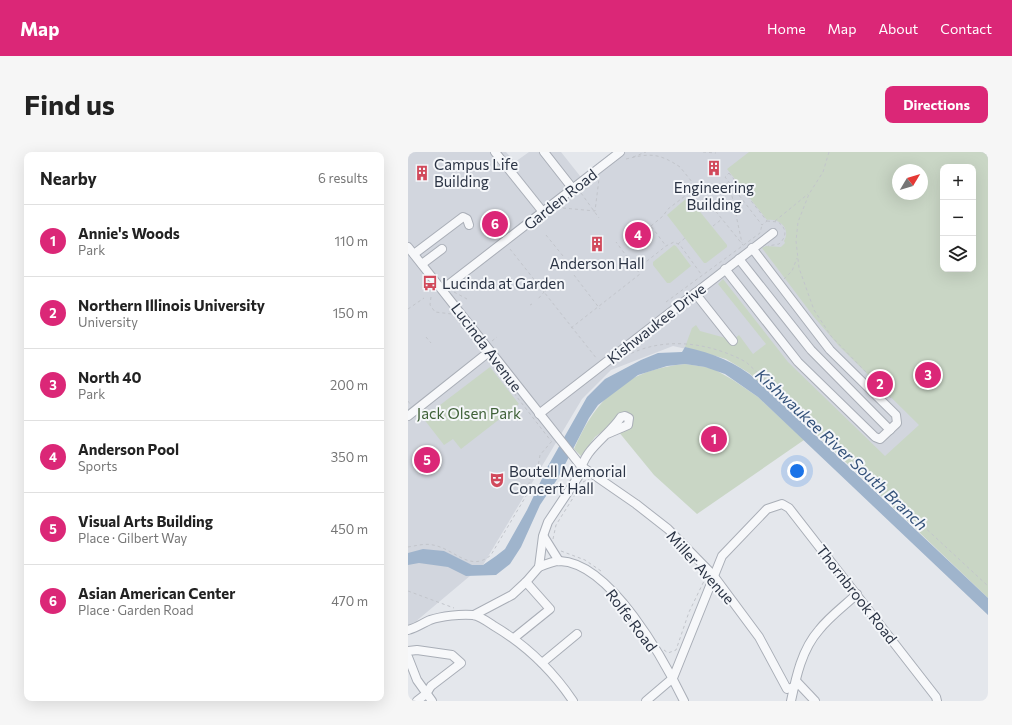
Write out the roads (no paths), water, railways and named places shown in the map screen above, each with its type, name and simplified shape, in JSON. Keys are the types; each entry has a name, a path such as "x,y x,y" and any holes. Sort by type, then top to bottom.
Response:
{"street":[{"path":"495,152 543,212"},
{"path":"544,152 577,191"},
{"name":"Garden Road","path":"443,289 543,212 577,191 620,152"},
{"path":"414,254 462,217 467,219 469,225"},
{"name":"Kishwaukee Drive","path":"539,414 773,232"},
{"path":"426,244 434,254"},
{"name":"Lucinda Avenue","path":"408,247 443,289 539,414 556,439 581,466"},
{"path":"725,269 798,362 875,437 880,439 897,423 896,415 830,350 752,248"},
{"path":"422,264 442,249"},
{"path":"739,259 811,350 890,430"},
{"path":"695,292 733,341"},
{"path":"408,416 490,351"},
{"path":"408,630 440,618 474,615 512,595 526,582 539,566 543,536 548,522 580,474 581,466 594,446 607,434"},
{"name":"Miller Avenue","path":"581,466 668,530 710,575 759,637 787,689 795,685"},
{"name":"Thornbrook Road","path":"710,575 722,556 767,509 782,504 789,508 857,594 936,697 937,701"},
{"path":"539,566 559,561 543,536"},
{"name":"Rolfe Road","path":"559,561 583,568 610,589 643,630 673,678 684,701"},
{"path":"646,701 673,678 710,575"},
{"path":"514,638 550,610 526,582"},
{"path":"791,701 798,670 818,630 857,594"},
{"path":"474,615 514,638 542,663 573,701"},
{"path":"542,663 577,634"},
{"path":"408,651 417,650 452,655 461,663 431,686 426,694 417,701"},
{"path":"408,657 414,674 432,701"},
{"path":"795,685 815,701"}],"water":[{"path":"685,347 715,355 733,363 758,381 988,598 988,615 758,397 725,374 705,367 685,364 667,366 638,375 598,405 589,418 558,478 540,505 521,547 510,564 496,575 466,576 448,567 419,563 408,565 408,553 423,549 444,551 472,565 483,565 505,549 527,510 548,466 587,397 605,379 641,360 658,353 682,352"}],"place":[{"name":"Engineering Building","path":"714,168"},
{"name":"Campus Life Building","path":"422,173"},
{"name":"Asian American Center","path":"495,224"},
{"name":"Anderson Pool","path":"638,235"},
{"name":"Anderson Hall","path":"597,244"},
{"name":"Lucinda at Garden","path":"430,283"},
{"name":"North 40","path":"928,375"},
{"name":"Northern Illinois University","path":"880,384"},
{"name":"Annie's Woods","path":"714,439"},
{"name":"Visual Arts Building","path":"427,460"},
{"name":"Boutell Memorial Concert Hall","path":"497,480"}],"park label":[{"name":"Jack Olsen Park","path":"469,413"}],"water label":[{"name":"Kishwaukee River South Branch","path":"842,449"}]}
